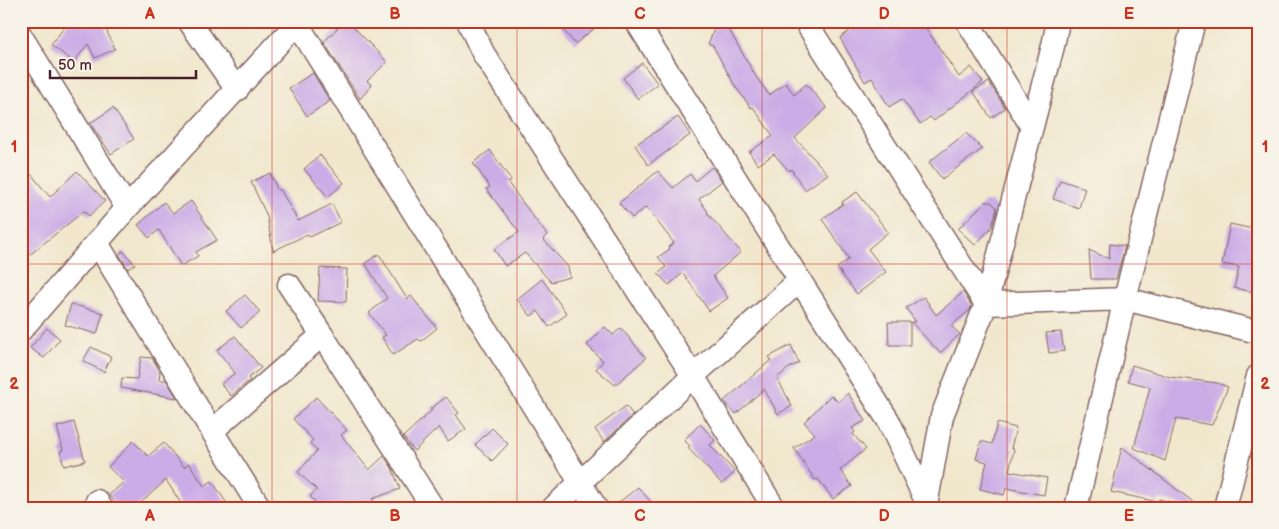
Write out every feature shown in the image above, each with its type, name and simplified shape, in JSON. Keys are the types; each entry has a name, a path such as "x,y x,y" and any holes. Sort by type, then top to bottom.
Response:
{"street":[{"path":"189,21 237,90"},
{"path":"468,21 483,53 693,376 774,508"},
{"path":"636,21 888,420 926,505"},
{"path":"805,21 986,304"},
{"path":"967,21 1032,127"},
{"path":"926,505 942,416 986,304 1058,21"},
{"path":"1076,508 1125,299 1194,21"},
{"path":"21,330 127,208 298,22 596,508"},
{"path":"21,36 127,208"},
{"path":"97,243 260,508"},
{"path":"553,508 693,376 800,280"},
{"path":"289,285 433,508"},
{"path":"986,304 1125,299 1258,332"},
{"path":"212,432 322,334"},
{"path":"1225,508 1258,376"}],"building":[{"path":"69,21 102,21 115,49 95,58 88,44 74,62 51,45"},
{"path":"344,21 348,21 387,62 367,81 372,85 360,99 324,42"},
{"path":"556,21 603,21 575,44"},
{"path":"724,21 755,75 769,95 786,83 794,95 806,84 827,108 795,138 828,174 805,190 791,169 789,171 774,154 758,165 749,152 773,136 753,107 751,108 735,86 713,46 708,44 716,25"},
{"path":"863,21 921,21 959,77 971,67 983,82 934,121 930,117 920,124 902,99 889,107 872,78 865,82 840,38"},
{"path":"642,63 658,84 638,99 623,78"},
{"path":"313,73 330,101 307,116 289,88"},
{"path":"989,82 1005,108 991,118 973,91"},
{"path":"113,108 134,139 111,154 90,123"},
{"path":"678,117 690,135 648,165 635,145"},
{"path":"966,133 982,149 942,179 929,162"},
{"path":"490,150 511,180 508,183 547,235 543,239 568,267 570,277 551,282 525,253 505,266 494,249 519,232 486,189 490,187 473,163"},
{"path":"320,155 344,183 328,197 304,169"},
{"path":"21,162 50,197 77,171 105,201 89,216 84,211 27,257 21,246 29,205 21,196"},
{"path":"712,167 722,181 699,199 707,213 741,252 713,276 728,298 709,311 683,273 669,285 658,274 666,267 658,257 670,249 668,247 674,243 646,207 632,218 619,203 658,171 673,188 690,174 695,181"},
{"path":"270,173 278,191 280,189 298,221 332,204 341,222 310,237 308,234 273,251 267,216 251,182"},
{"path":"1060,180 1085,188 1079,208 1053,199"},
{"path":"857,192 888,232 868,249 886,272 857,294 837,268 849,259 822,219"},
{"path":"191,201 217,240 196,252 198,256 181,266 159,230 149,238 138,225 164,202 173,213"},
{"path":"985,202 991,202 997,208 992,227 975,245 958,229"},
{"path":"1230,224 1258,230 1254,253 1258,254 1258,293 1234,288 1239,267 1222,264"},
{"path":"1110,244 1125,246 1116,279 1091,279 1089,250 1109,259"},
{"path":"123,251 135,264 128,269 119,254"},
{"path":"379,254 407,299 411,296 437,328 421,341 418,339 393,355 382,337 386,335 369,313 387,298 365,263"},
{"path":"320,268 347,269 346,302 318,301"},
{"path":"542,279 567,314 549,327 538,311 531,316 517,299"},
{"path":"963,292 971,305 970,310 951,326 960,334 940,353 911,322 916,322 906,308 924,297 936,315"},
{"path":"245,295 260,312 241,328 226,311"},
{"path":"71,304 103,313 97,334 65,325"},
{"path":"888,322 910,322 910,345 889,345"},
{"path":"605,327 613,335 621,328 646,358 615,385 596,369 603,361 587,345"},
{"path":"47,328 60,339 44,358 30,348"},
{"path":"1061,332 1064,351 1049,353 1046,333"},
{"path":"235,336 261,368 248,378 250,380 231,396 221,384 235,373 217,350"},
{"path":"791,345 799,363 789,368 777,378 792,406 778,414 764,389 736,414 724,401 771,360 769,357"},
{"path":"91,347 111,357 104,372 83,361"},
{"path":"141,357 152,358 160,371 159,380 166,380 177,398 121,388 122,378 137,379"},
{"path":"1132,365 1170,377 1217,383 1228,387 1212,425 1176,419 1165,461 1134,448 1150,387 1128,381"},
{"path":"848,393 865,421 852,428 855,432 853,434 866,449 840,470 852,486 833,499 818,479 815,480 794,448 815,434 804,422 831,395 838,402"},
{"path":"316,397 347,430 341,435 369,470 384,456 392,468 400,489 372,499 380,508 320,508 310,496 317,490 298,472 317,451 310,443 313,440 293,419"},
{"path":"446,397 459,413 456,415 466,429 448,441 439,427 414,451 403,437 432,410 430,409"},
{"path":"626,406 633,415 604,442 595,429"},
{"path":"74,422 85,461 64,466 60,451 63,450 57,427"},
{"path":"997,423 1016,428 1011,448 1014,449 1009,471 1047,478 1044,495 1006,488 1004,495 980,489 987,462 976,459 981,441 992,444"},
{"path":"700,424 715,440 710,445 735,472 722,484 688,448 690,446 684,440"},
{"path":"492,428 508,444 492,461 475,445"},
{"path":"133,441 148,456 164,443 184,467 189,463 204,486 212,481 230,508 184,508 166,480 135,508 119,508 109,495 124,482 108,467"},
{"path":"1122,447 1201,508 1193,508 1159,499 1158,502 1111,492"},
{"path":"638,487 656,508 612,508"}]}
